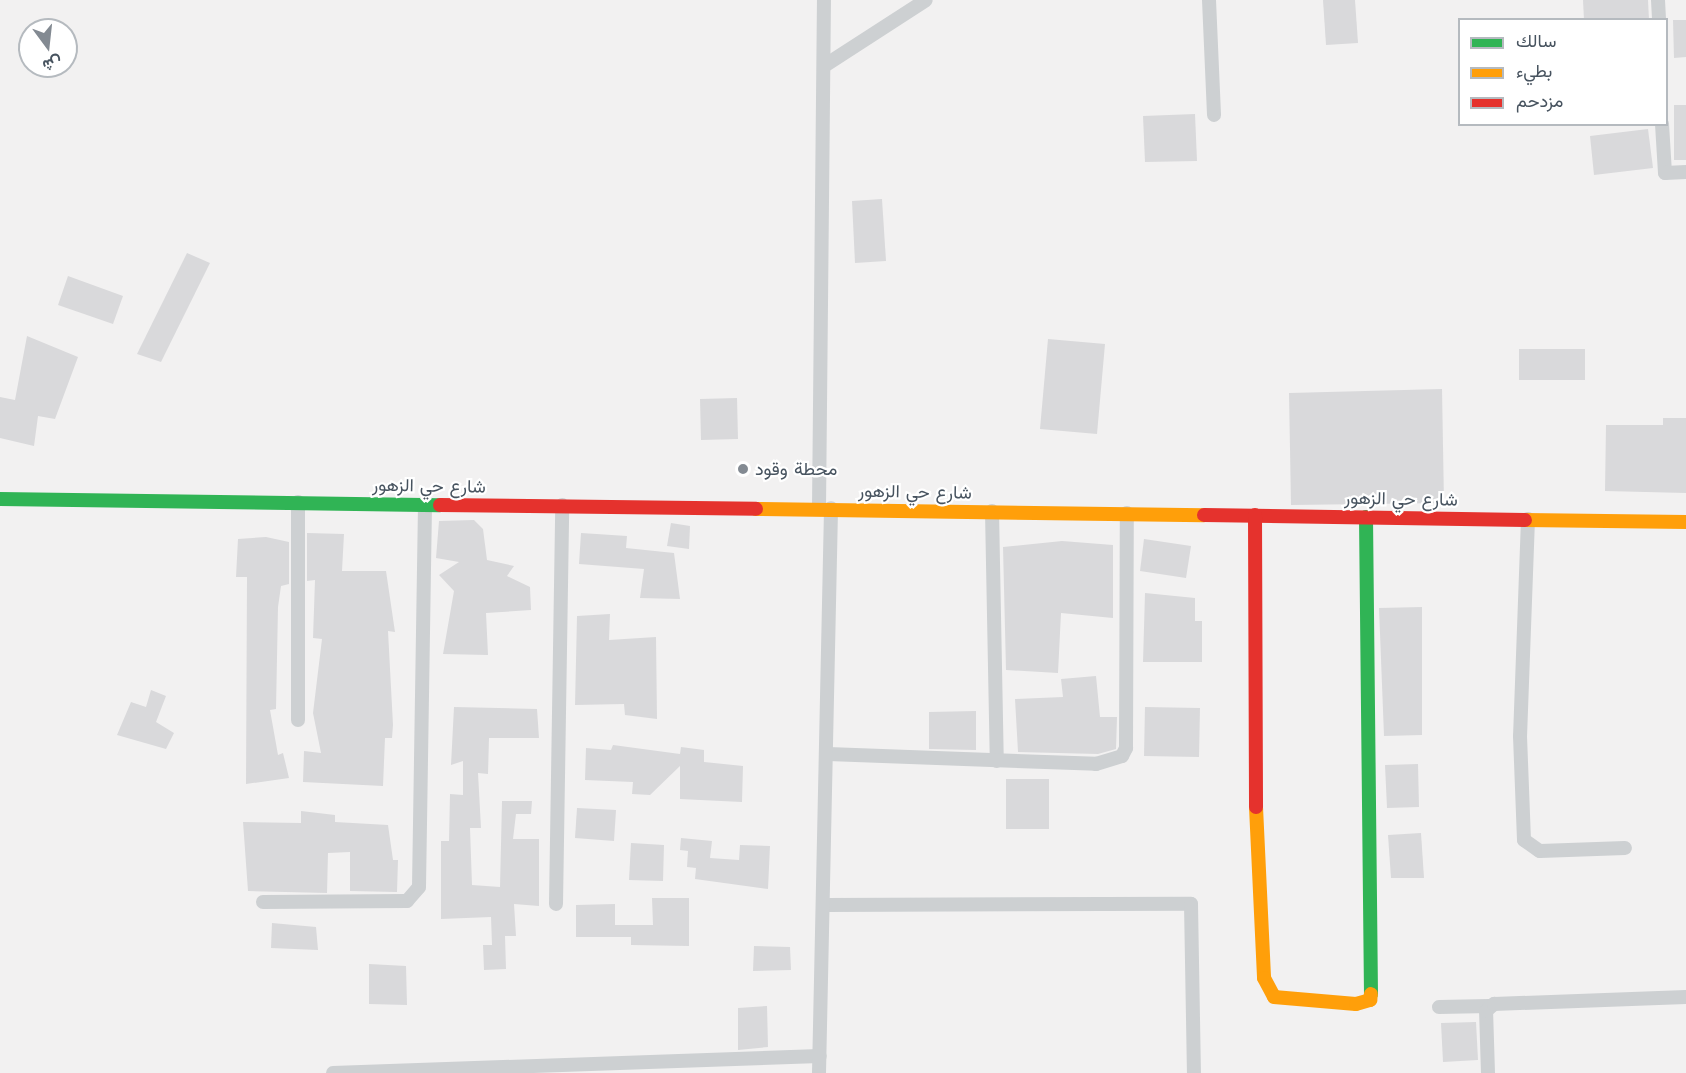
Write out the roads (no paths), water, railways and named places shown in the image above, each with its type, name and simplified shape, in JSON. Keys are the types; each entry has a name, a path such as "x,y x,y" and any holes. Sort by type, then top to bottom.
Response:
{"street":[{"path":"819,1073 826,904 828,754 824,0"},
{"path":"824,66 926,0"},
{"path":"1209,0 1214,115"},
{"path":"1658,0 1659,18"},
{"path":"1662,126 1665,173 1686,172"},
{"name":"شارع حي الزهور","path":"0,499 825,508 1686,522"},
{"path":"298,502 298,720"},
{"path":"263,902 407,900 419,887 425,504"},
{"path":"556,904 562,505"},
{"path":"992,511 997,761"},
{"path":"828,754 1096,764 1113,761 1126,748 1127,513"},
{"path":"1255,515 1256,799 1264,978 1274,997 1325,1003 1365,1002 1371,995 1365,517"},
{"path":"1528,519 1520,736 1524,840 1540,851 1625,848"},
{"path":"826,904 1191,904 1194,1073"},
{"path":"1439,1007 1686,998"},
{"path":"1488,1073 1489,1006"},
{"path":"333,1073 545,1069 820,1056"}],"place":[{"name":"محطة وقود","path":"743,469"}]}
